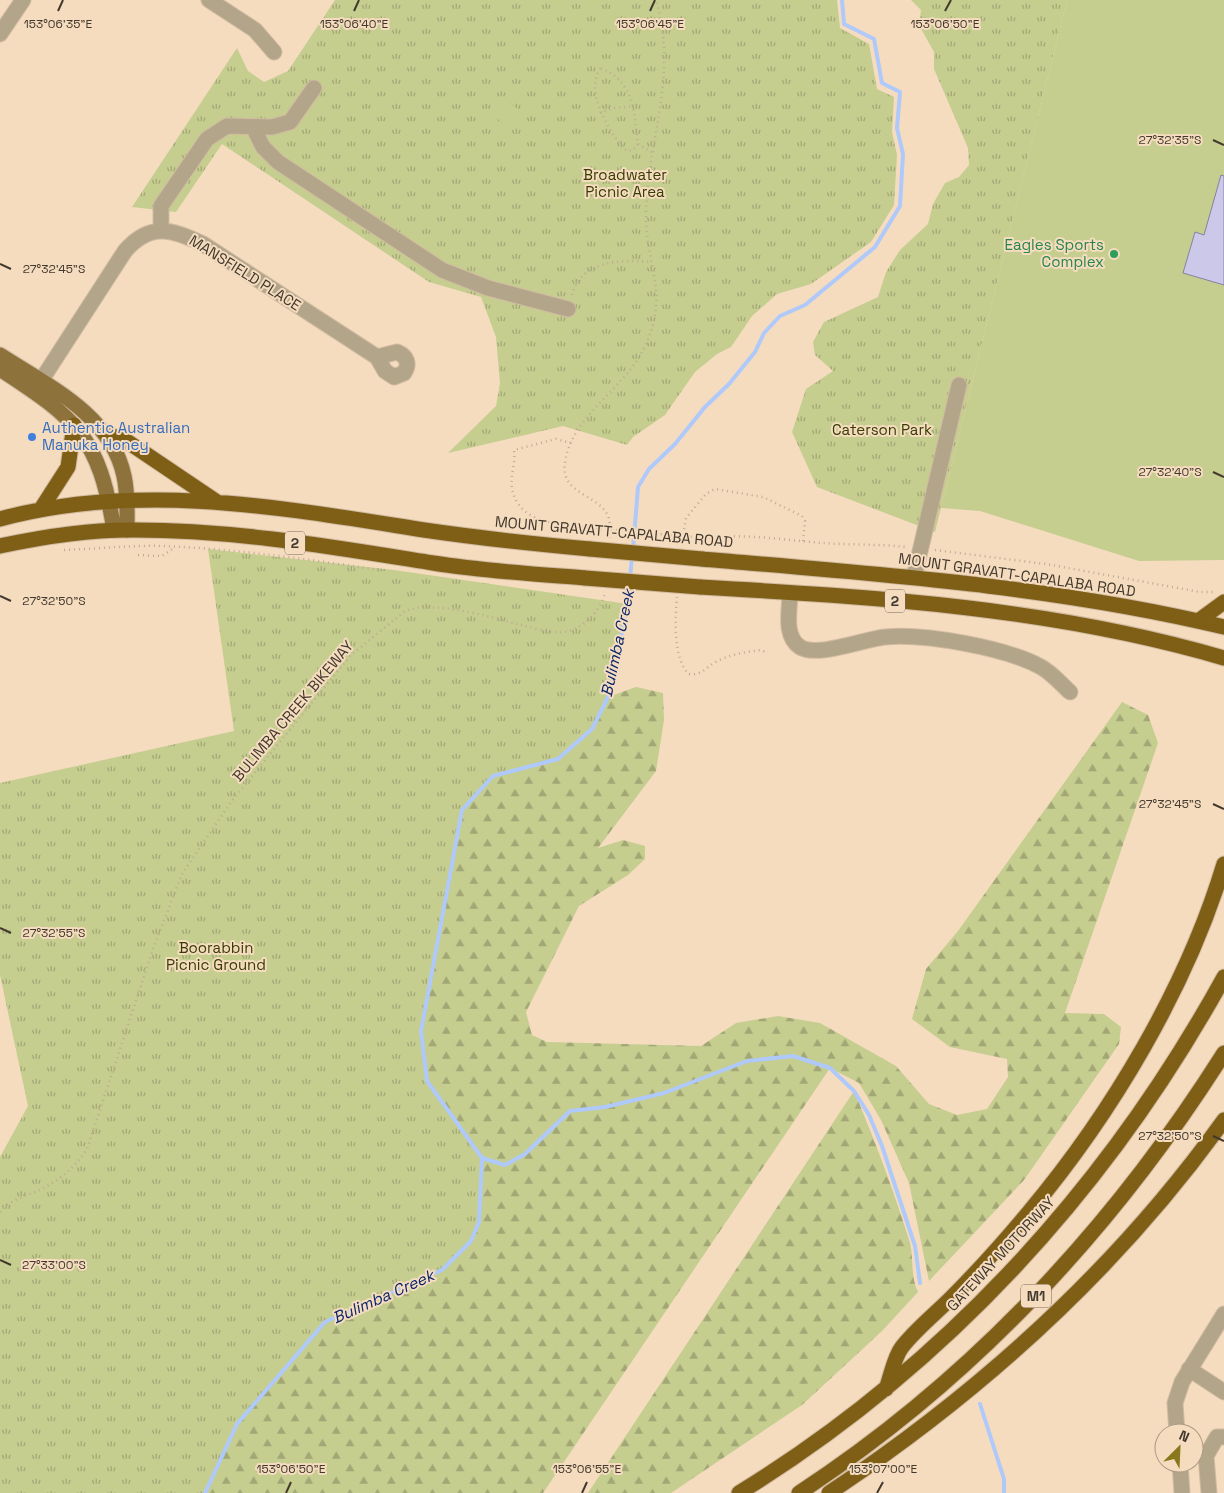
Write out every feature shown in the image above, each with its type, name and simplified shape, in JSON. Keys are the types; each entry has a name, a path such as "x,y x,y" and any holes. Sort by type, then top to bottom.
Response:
{"highway":[{"path":"41,510 68,467 74,425"},
{"path":"105,433 128,442 217,502"},
{"name":"MOUNT GRAVATT-CAPALABA ROAD","path":"0,519 41,510 109,500 217,502 297,510 502,540 914,577 1066,597 1224,627"},
{"name":"2","path":"0,546 54,536 121,530 245,537 317,545 462,567 953,606 1046,618 1128,634 1223,661"},
{"path":"1198,621 1220,597"},
{"path":"886,1390 901,1348 972,1277 1030,1211 1056,1178 1108,1103 1152,1030 1183,969 1200,931 1224,864"},
{"name":"GATEWAY MOTORWAY","path":"739,1493 806,1451 886,1390 968,1316 1068,1209 1128,1132 1157,1090 1224,977"},
{"name":"M1","path":"799,1493 855,1455 929,1396 1047,1286 1099,1226 1151,1161 1224,1053"},
{"path":"829,1493 884,1456 958,1400 1054,1316 1122,1246 1167,1194 1224,1120"}],"main road":[{"path":"0,355 37,386 74,425 96,458 121,530"},
{"path":"0,370 37,386 86,413 105,433 121,465 127,499 121,530"}],"street":[{"path":"0,34 23,0"},
{"path":"209,0 255,30 274,52"},
{"path":"37,386 124,251 141,234 161,230 162,206 207,139 227,126 272,127 290,122 314,88"},
{"path":"253,127 263,147 278,162 442,270 488,288 568,309"},
{"name":"MANSFIELD PLACE","path":"161,230 182,234 203,244 377,357"},
{"path":"914,577 959,385"},
{"path":"790,593 789,630 794,641 805,649 820,650 886,637 944,639 1028,661 1047,671 1070,692"},
{"path":"1176,1423 1175,1403 1182,1382 1224,1314"},
{"path":"1189,1369 1222,1386"},
{"path":"1209,1493 1206,1456 1217,1437 1224,1437"},
{"path":"1181,1473 1182,1493"}],"path":[{"path":"608,541 609,521 607,514 600,506 573,488 567,479 564,465 571,443 589,417 628,374 645,348 654,326 658,305 646,220 666,64 665,36 656,0"},
{"path":"601,68 611,72 632,96 634,106 638,144 629,151 624,149 600,113 595,85 596,74 601,68"},
{"path":"600,113 614,108 634,106"},
{"path":"638,144 653,154"},
{"path":"568,309 575,282 588,272 604,264 628,260 652,262"},
{"path":"571,443 556,439 514,450 515,460 511,479 514,497 523,510 539,520 591,528 704,538 724,535 921,548 1046,564 1220,597"},
{"path":"61,550 139,546 175,547 281,557 384,571"},
{"path":"138,555 162,556 175,547"},
{"name":"BULIMBA CREEK BIKEWAY","path":"0,1212 9,1203 39,1190 66,1173 78,1163 87,1149 150,959 182,874 230,802 350,656 405,611 416,607 450,610 497,618 546,631 564,632 573,630 589,619 602,604 606,589"}],"green space":[{"name":"Broadwater Picnic Area","path":"335,0 837,0 840,28 869,44 877,89 894,97 892,132 897,155 894,205 871,242 811,284 777,294 752,316 731,347 717,354 695,372 665,415 633,437 627,445 563,426 448,453 496,406 500,383 496,337 481,297 429,282 222,144 176,212 132,207 237,48 248,71 264,82 288,71"},
{"name":"Caterson Park","path":"911,0 1067,0 935,532 817,487 792,432 806,389 833,371 815,355 813,342 824,322 878,297 886,272 900,250 928,224 933,204 945,183 959,177 969,165 968,148 934,69 934,52 919,25 921,10"},
{"name":"Eagles Sports Complex","path":"1067,0 1224,0 1224,560 1139,561 980,511 941,508"},
{"path":"503,98 519,110 508,126 491,115"},
{"name":"Boorabbin Picnic Ground","path":"208,549 394,570 628,604 608,697 592,729 558,759 493,776 462,810 421,1031 427,1081 482,1158 479,1222 471,1241 442,1270 325,1322 237,1424 205,1493 0,1493 0,1157 28,1106 0,975 0,783 234,731"},
{"path":"636,687 663,693 664,720 656,771 598,848 623,840 645,846 645,859 628,875 579,906 526,1012 532,1035 547,1042 701,1046 736,1023 778,1016 820,1023 896,1066 929,1104 957,1115 987,1109 1008,1077 1007,1059 950,1047 912,1019 926,969 958,931 1122,702 1148,715 1158,743 1065,1013 1104,1014 1121,1027 1119,1044 1024,1180 929,1281 909,1183 881,1120 859,1083 830,1068 543,1493 205,1493 237,1424 325,1322 442,1270 482,1158 427,1081 421,1031 462,810 493,776 558,759 592,729 608,697"},
{"path":"854,1091 884,1166 904,1224 910,1243 914,1280 918,1292 882,1331 802,1405 671,1493 588,1493"}],"building":[{"path":"1221,175 1224,176 1224,285 1183,273 1195,232 1204,235"}],"waterway":[{"name":"Bulimba Creek","path":"633,549 638,487 649,469 675,444 705,407 729,384 755,352 764,333 780,316 805,305 875,247 900,206 903,154 897,128 900,92 882,83 874,39 844,24 842,0"},
{"name":"Bulimba Creek","path":"630,579 632,556"},
{"name":"Bulimba Creek","path":"205,1493 237,1424 325,1322 442,1270 471,1241 479,1222 482,1158 427,1081 421,1031 462,810 493,776 558,759 592,729 608,697 628,604 630,586"},
{"path":"482,1158 505,1165 525,1154 570,1111 605,1107 664,1093 747,1061 793,1056 830,1068 854,1091 869,1115 882,1146 915,1246 920,1283"},
{"path":"980,1404 1004,1479 1004,1493"}],"place":[{"name":"Eagles Sports Complex","path":"1114,254"},
{"name":"Authentic Australian Manuka Honey","path":"32,437"}]}
